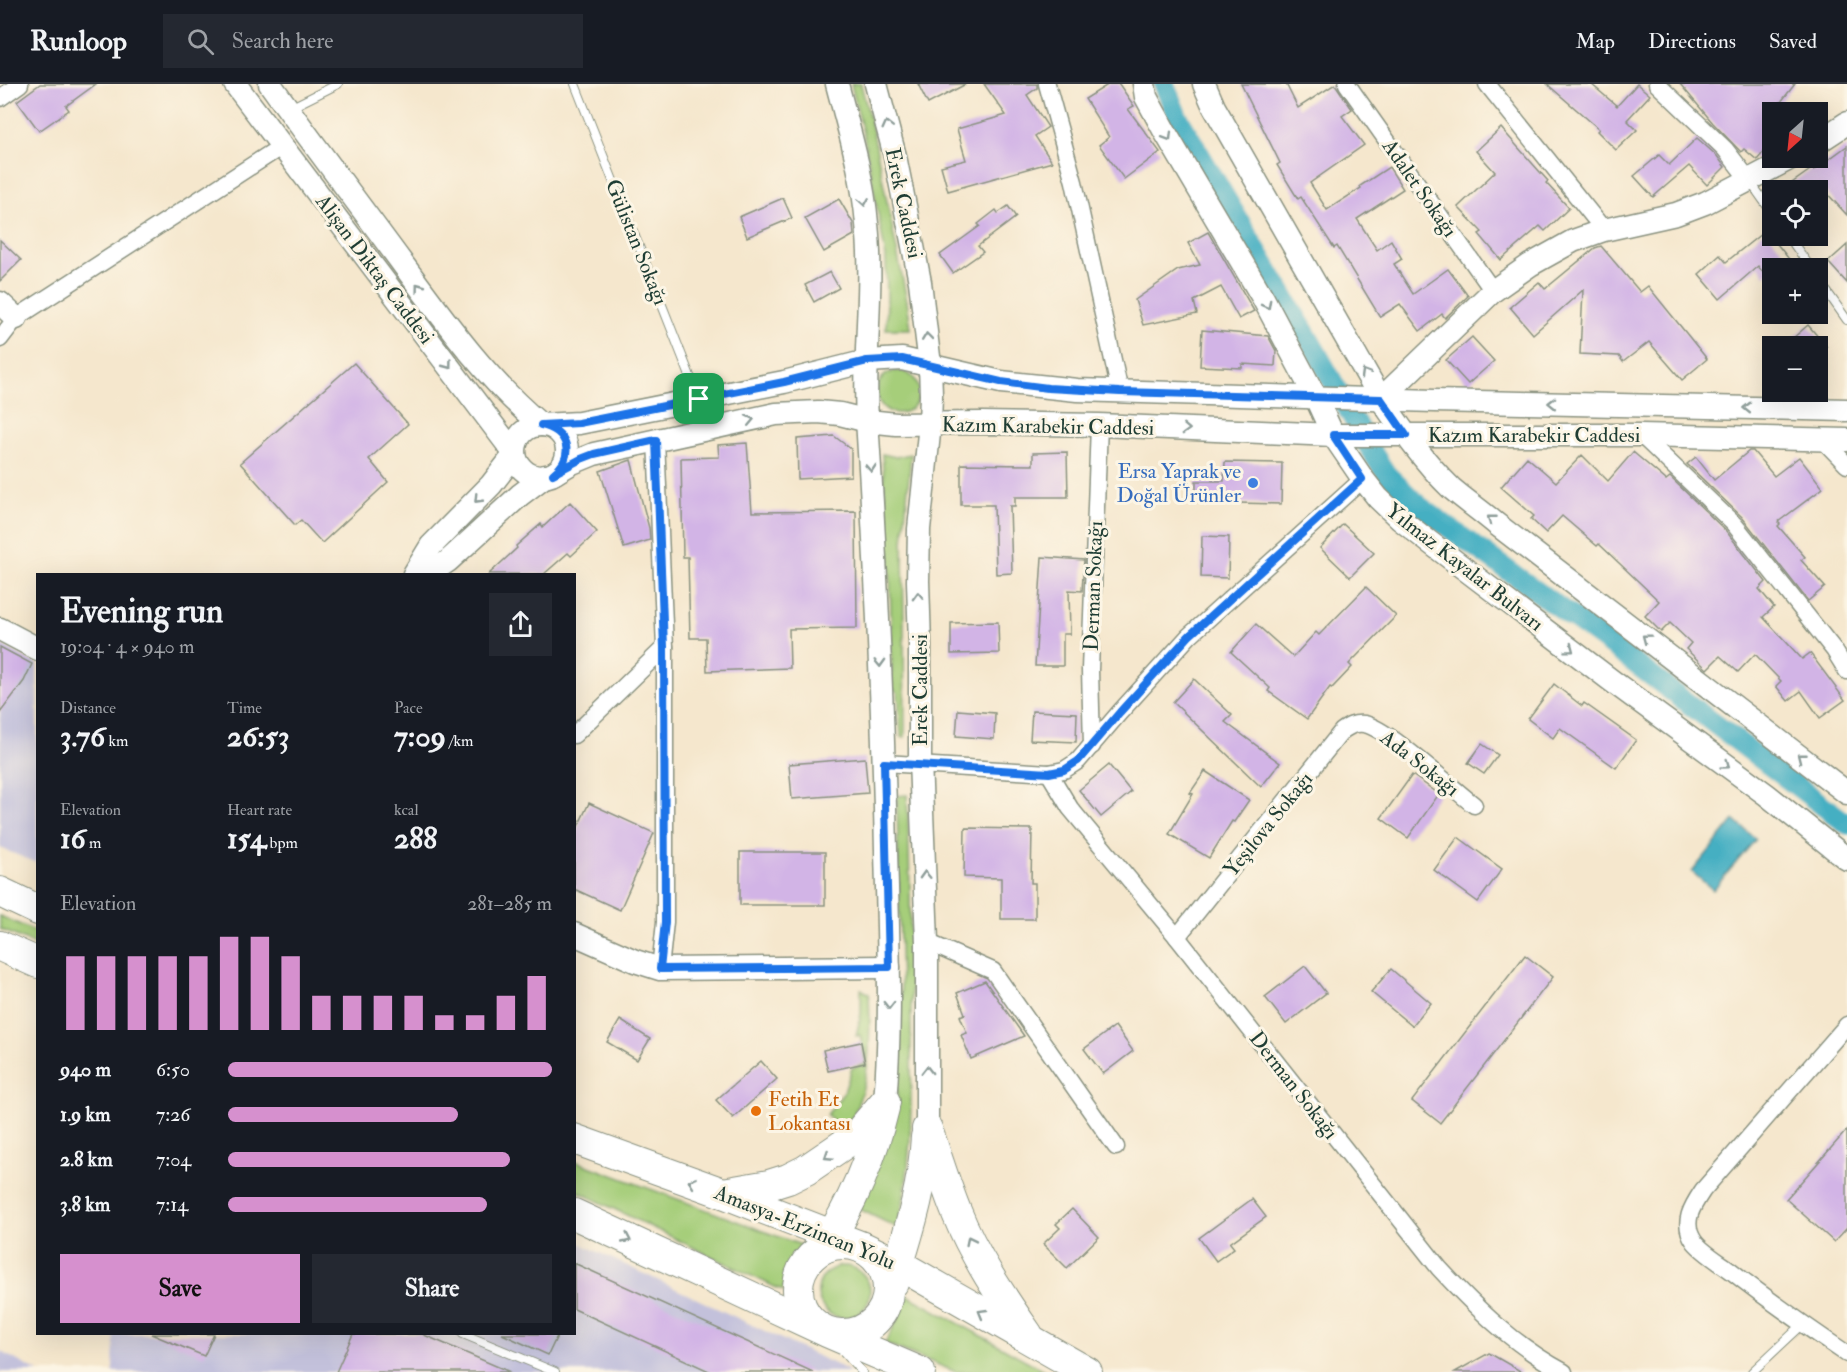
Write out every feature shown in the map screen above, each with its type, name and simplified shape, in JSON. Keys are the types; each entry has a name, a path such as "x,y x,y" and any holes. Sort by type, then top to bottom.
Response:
{"highway":[{"path":"0,892 36,909"},
{"path":"0,946 36,962"},
{"path":"885,1102 868,1165 828,1241 802,1268 798,1283 798,1298 804,1313 814,1324 827,1332 842,1335 857,1333 871,1326 881,1314 888,1300 922,1179 927,1129"},
{"path":"723,1193 769,1185 807,1170 856,1136 885,1102"},
{"path":"927,1129 956,1212 993,1285 1034,1343"},
{"name":"Amasya-Erzincan Yolu","path":"576,1140 723,1193 828,1241"},
{"path":"576,1215 827,1332 920,1372"},
{"path":"828,1241 865,1248 885,1272 888,1300"},
{"name":"Amasya-Erzincan Yolu","path":"865,1248 898,1264 1088,1372"}],"street":[{"path":"0,98 20,84"},
{"name":"Alişan Diktaş Caddesi","path":"235,84 514,454"},
{"name":"Alişan Diktaş Caddesi","path":"270,84 427,297 482,367 515,404 541,425"},
{"name":"Erek Caddesi","path":"837,84 856,157 867,224 870,267 866,389 884,763 889,967 889,1058 885,1102"},
{"name":"Erek Caddesi","path":"876,84 895,156 920,282 930,365 931,396"},
{"path":"1047,84 1076,194 1120,392"},
{"name":"Yılmaz Kayalar Bulvarı","path":"1144,84 1146,97 1160,124 1263,298 1333,435 1362,479 1385,505 1428,541 1767,795 1847,859"},
{"path":"1204,84 1214,107 1381,399 1406,435 1452,488 1847,793"},
{"name":"Adalet Sokağı","path":"1347,84 1493,291"},
{"path":"1487,84 1604,230"},
{"path":"1657,84 1725,149 1749,180"},
{"path":"1828,135 1847,123"},
{"path":"0,339 16,318 282,146"},
{"path":"1381,399 1493,291 1530,265 1572,241 1604,230 1676,214 1705,203 1772,168"},
{"path":"0,303 16,318"},
{"path":"866,389 868,379 874,370 891,360 902,359"},
{"name":"Kazım Karabekir Caddesi","path":"541,425 569,424 699,399 784,382 867,361 902,359 1001,382 1120,392 1847,410"},
{"name":"Erek Caddesi","path":"902,359 921,367 931,385 930,424 919,529 920,766 927,942 927,1129"},
{"name":"Erek Caddesi","path":"866,389 871,409 886,422 896,424"},
{"path":"896,424 915,420 929,405 931,396"},
{"name":"Kazım Karabekir Caddesi","path":"430,573 448,561 520,495 549,475 581,459 594,454 776,414 818,412 896,424 1099,425 1333,435 1641,435 1847,440"},
{"path":"541,425 557,430 563,437 567,453 560,468 549,475 537,477 522,469 514,454 515,445 524,430 541,425"},
{"name":"Derman Sokağı","path":"1092,746 1090,679 1099,425"},
{"path":"1641,435 1734,524 1834,650 1847,671"},
{"path":"656,440 664,647 665,922 660,969"},
{"path":"1823,440 1847,465"},
{"path":"415,573 431,546 491,485 514,454"},
{"path":"884,763 1049,773 1064,770 1078,761 1092,746 1189,636 1362,479"},
{"path":"0,629 36,648"},
{"path":"576,733 664,647"},
{"name":"Yeşilova Sokağı","path":"1177,937 1342,731 1352,724 1365,724"},
{"name":"Ada Sokağı","path":"1365,724 1394,741 1474,806"},
{"name":"Derman Sokağı","path":"1049,773 1070,808 1177,937 1439,1268 1504,1333 1525,1349 1564,1372"},
{"path":"576,935 635,961 660,969 889,967"},
{"path":"927,942 993,971 1116,1147"},
{"path":"1847,1025 1703,1190 1689,1211 1689,1228 1694,1240 1728,1270 1847,1354"}],"lane":[{"path":"288,109 338,84"},
{"name":"Gülistan Sokağı","path":"575,84 699,399"},
{"path":"1749,180 1762,198"},
{"path":"1828,293 1847,320"},
{"path":"1752,1372 1803,1324"},
{"path":"827,1332 862,1372"},
{"path":"465,1335 555,1372"}],"shaded area":[{"path":"0,644 36,663 36,863 0,848"},
{"path":"576,1241 851,1372 113,1372 114,1335 576,1335"},
{"path":"0,1351 38,1372 0,1372"}],"green space":[{"path":"851,84 861,84 873,132 911,329 886,329 886,257 864,137"},
{"path":"898,371 913,377 919,392 913,407 898,413 883,407 877,392 883,377"},
{"path":"882,454 896,457 911,454 903,542 905,737 901,737 898,693 892,688 890,559"},
{"path":"907,795 911,1110 909,1157 898,1228 859,1209 897,1097 901,994 897,796"},
{"path":"0,916 36,932 36,945 0,929"},
{"path":"861,989 869,994 868,1064 860,1098 845,1130 827,1115 844,1092 852,1068 866,1064 860,1035 856,1036 861,1014"},
{"path":"576,1161 801,1245 789,1265 783,1291 576,1190"},
{"path":"839,1266 849,1266 863,1273 870,1292 863,1311 849,1318 839,1318 829,1314 822,1307 818,1297 818,1287 822,1277 829,1270"},
{"path":"907,1295 1047,1372 956,1372 885,1343"}],"water":[{"path":"1734,820 1756,839 1713,890 1692,872"}],"building":[{"path":"40,84 96,84 66,106 69,110 39,131 17,101"},
{"path":"918,84 966,84 928,104"},
{"path":"984,84 1037,84 1037,88 1027,95 1048,127 1035,136 1052,162 948,191 941,166 966,160 957,129 1006,115"},
{"path":"1109,84 1119,84 1134,106 1128,109 1160,152 1124,179 1099,145 1109,137 1085,99"},
{"path":"1241,84 1286,84 1298,108 1335,84 1352,109 1342,116 1364,145 1310,183 1327,210 1389,167 1403,189 1357,219 1377,250 1391,240 1402,259 1394,264 1413,294 1448,269 1468,296 1445,318 1442,314 1420,331 1400,304 1380,317 1337,246 1334,248 1301,197 1298,199 1277,165 1280,163"},
{"path":"1547,84 1591,84 1617,106 1637,84 1650,95 1627,120 1637,130 1616,150 1597,131 1599,129"},
{"path":"1680,84 1795,84 1781,102 1762,102 1762,154 1757,160 1744,149 1741,152"},
{"path":"1501,128 1569,208 1545,231 1540,226 1501,260 1479,234 1482,232 1458,207 1495,172 1476,151"},
{"path":"1697,138 1717,156 1725,167 1707,185 1689,166 1653,197 1634,176 1659,155 1669,165"},
{"path":"1847,146 1847,215 1828,194 1828,180 1796,180 1813,168 1814,170 1828,168 1828,160"},
{"path":"783,198 792,218 747,237 739,217"},
{"path":"839,199 853,223 854,235 824,252 805,218"},
{"path":"1008,206 1016,217 978,246 983,252 953,273 940,255 980,226 978,224 996,210 998,213"},
{"path":"1208,232 1254,311 1239,319 1221,287 1194,301 1197,314 1143,325 1135,300 1178,270 1200,265 1188,243"},
{"path":"1762,233 1762,246 1779,246 1788,258 1762,258 1762,271 1758,266 1720,299 1699,274 1720,255 1726,262"},
{"path":"0,240 21,260 0,281"},
{"path":"1847,245 1847,283 1828,262"},
{"path":"1601,246 1640,292 1648,286 1707,359 1682,380 1649,342 1623,362 1619,356 1580,354 1583,290 1533,334 1510,307 1539,282 1545,289 1595,248"},
{"path":"830,272 839,288 814,302 805,285"},
{"path":"1808,325 1817,336 1795,336"},
{"path":"1202,330 1268,336 1276,351 1275,366 1242,364 1242,368 1200,366"},
{"path":"1472,337 1494,361 1468,384 1446,360"},
{"path":"354,363 408,424 369,459 388,482 322,543 301,520 295,525 240,463"},
{"path":"834,436 851,449 851,476 798,479 797,439"},
{"path":"747,443 752,512 856,511 857,628 789,629 790,668 707,671 706,638 690,638 688,557 683,557 681,458 719,457 718,445"},
{"path":"1749,451 1753,451 1774,476 1799,457 1823,488 1778,522 1780,524 1778,526 1805,557 1801,560 1825,587 1808,601 1742,517 1687,464 1696,457 1714,480"},
{"path":"1067,452 1068,497 1015,497 1015,506 1010,506 1012,573 996,574 994,505 961,505 961,464 1033,465 1033,453"},
{"path":"1633,452 1666,480 1670,477 1726,531 1766,582 1759,589 1774,607 1763,617 1802,659 1810,653 1845,700 1820,718 1801,691 1788,701 1776,686 1781,681 1755,654 1738,672 1720,656 1707,669 1686,649 1691,643 1670,623 1661,632 1645,616 1659,601 1599,544 1597,546 1562,516 1546,533 1531,519 1534,516 1501,487 1527,457 1556,482 1582,455 1608,481"},
{"path":"631,460 650,540 624,548 600,471"},
{"path":"1225,462 1282,463 1281,504 1196,502 1196,481 1224,481"},
{"path":"570,502 597,532 571,556 568,553 545,573 490,573 541,524 543,527"},
{"path":"1343,524 1374,553 1350,577 1320,548"},
{"path":"1202,536 1229,537 1228,578 1201,577"},
{"path":"1042,557 1084,560 1082,591 1069,590 1070,634 1063,634 1063,666 1035,666"},
{"path":"1366,587 1396,616 1349,664 1352,667 1332,688 1330,687 1307,719 1268,691 1270,688 1231,652 1256,624 1293,657 1316,632 1319,635"},
{"path":"998,622 999,653 951,654 951,623"},
{"path":"0,647 32,664 24,681 0,713"},
{"path":"1194,679 1232,715 1225,722 1280,763 1261,787 1173,702"},
{"path":"1554,684 1582,706 1584,703 1636,740 1616,768 1560,728 1553,738 1528,719"},
{"path":"958,710 995,713 994,739 956,736"},
{"path":"1032,711 1077,713 1076,742 1030,740"},
{"path":"1482,744 1498,755 1484,774 1468,763"},
{"path":"865,758 868,793 792,799 789,764"},
{"path":"1109,765 1131,792 1101,817 1079,790"},
{"path":"1205,771 1249,800 1234,822 1232,821 1209,858 1169,834 1193,794 1190,793"},
{"path":"1412,775 1439,794 1408,838 1381,818"},
{"path":"589,803 654,833 620,910 576,890 576,831"},
{"path":"965,828 1032,829 1031,883 1035,883 1035,919 1001,919 1001,878 964,877"},
{"path":"1458,837 1502,869 1478,902 1434,870"},
{"path":"740,852 825,852 825,905 740,905"},
{"path":"1525,955 1553,977 1440,1123 1412,1101"},
{"path":"1305,966 1326,993 1286,1024 1265,997"},
{"path":"1391,969 1431,1003 1412,1026 1371,992"},
{"path":"985,981 1024,1036 971,1059 961,1035 967,1033 960,1016 965,1014 957,993"},
{"path":"620,1020 650,1039 637,1060 607,1042"},
{"path":"1115,1026 1133,1051 1103,1074 1084,1049"},
{"path":"861,1042 865,1063 828,1071 823,1050"},
{"path":"761,1061 777,1079 733,1118 716,1100"},
{"path":"1847,1130 1847,1228 1834,1242 1786,1199"},
{"path":"1252,1199 1266,1217 1230,1243 1234,1248 1216,1261 1199,1238"},
{"path":"1072,1209 1099,1237 1067,1268 1043,1244 1060,1228 1056,1224"},
{"path":"576,1264 813,1372 711,1372 576,1310"},
{"path":"153,1335 214,1335 204,1356"},
{"path":"353,1335 424,1335 510,1372 336,1372"},
{"path":"504,1335 558,1335 548,1355"},
{"path":"1489,1353 1522,1372 1455,1372"}],"waterway":[{"path":"1164,84 1177,116 1386,474 1419,506 1608,643 1847,824"}],"place":[{"name":"Ersa Yaprak ve Doğal Ürünler","path":"1253,483"},
{"name":"Fetih Et Lokantası","path":"756,1111"}],"route":[{"path":"902,359 1001,382 1048,388 1381,399 1406,435 1333,435 1362,479 1189,636 1092,746 1078,761 1064,770 1049,773 884,763 889,967 660,969 665,922 664,647 656,440 594,454 553,474 565,461 566,445 557,430 541,425 569,424 699,399 784,382 867,361 902,359"}]}
